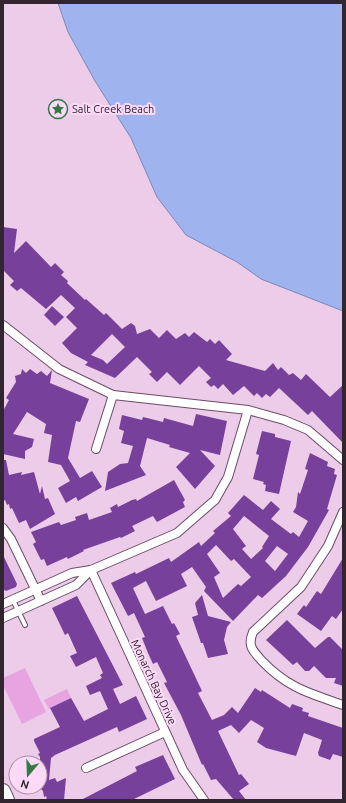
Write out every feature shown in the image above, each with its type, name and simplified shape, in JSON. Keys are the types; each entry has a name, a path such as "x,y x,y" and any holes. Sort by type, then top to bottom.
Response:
{"highway":[{"path":"3,791 7,800"}],"street":[{"path":"3,325 59,368 113,395 248,410 284,420 308,430 343,460"},
{"path":"96,449 113,395"},
{"path":"3,604 72,573 91,570 177,533 215,500 228,477 248,410"},
{"path":"343,512 328,546 306,581 253,632 250,642 253,651 282,680 303,692 343,705"},
{"path":"3,528 11,539 40,601"},
{"path":"3,618 76,585 91,570"},
{"name":"Monarch Bay Drive","path":"91,570 183,770 204,800"},
{"path":"86,768 165,732"}],"lane":[{"path":"12,599 25,625"}],"shaded area":[{"path":"25,668 46,712 22,724 3,685 3,678"},
{"path":"67,689 71,698 49,709 44,700"}],"water":[{"path":"58,3 343,3 343,311 261,279 237,262 186,235 157,197 131,138 95,81 68,32"}],"building":[{"path":"3,227 17,229 14,253 26,241 51,267 55,263 64,272 61,275 68,281 67,283 85,300 86,299 104,315 106,313 122,329 131,323 135,326 137,334 150,329 159,338 167,330 176,339 185,333 189,337 194,332 207,342 210,339 215,344 219,340 232,354 226,360 265,371 273,363 278,370 281,367 289,375 293,373 301,380 306,374 330,397 343,385 343,443 312,411 308,415 279,388 270,397 266,394 262,398 257,393 254,396 244,386 233,395 223,384 218,389 214,385 211,387 206,382 211,378 199,366 180,385 167,372 157,382 149,374 152,372 137,357 115,378 85,365 88,362 71,353 62,343 77,328 66,317 75,308 61,295 46,309 21,288 17,291 10,285 14,281 3,270","holes":["112,334 125,347 107,364 103,360 91,355"]},
{"path":"52,306 64,317 55,326 44,315"},
{"path":"22,369 26,373 30,369 37,374 41,371 47,376 52,370 50,383 89,399 80,422 76,421 68,458 80,478 92,471 102,487 78,501 76,497 66,503 58,488 70,481 61,465 48,462 52,435 44,433 46,424 27,412 13,434 34,439 32,447 25,451 25,459 3,454 3,411 9,400 6,398 16,382 15,376 21,374"},
{"path":"196,414 227,421 220,455 200,450 215,466 195,489 176,467 190,453 169,447 170,445 147,438 140,466 146,475 105,491 108,472 120,464 128,463 133,446 121,443 124,431 119,429 122,415 142,420 143,417 163,422 164,418 193,426"},
{"path":"262,431 275,434 275,437 291,441 279,494 265,491 266,485 263,484 264,482 253,479 259,455 256,454"},
{"path":"310,453 328,462 327,466 335,469 334,474 337,475 327,509 329,510 308,547 286,576 262,598 258,595 233,621 204,591 206,587 192,567 181,574 187,586 156,601 146,581 133,588 145,614 163,606 172,624 174,623 180,634 176,636 202,691 198,693 212,720 224,715 232,707 238,713 255,688 261,692 262,690 290,708 292,704 303,708 302,711 309,713 308,716 343,728 343,757 333,754 330,760 319,756 318,753 322,740 304,733 296,756 266,748 257,742 264,728 251,720 239,733 231,725 218,731 239,775 241,774 249,784 239,791 246,800 234,800 216,779 211,780 203,764 202,765 181,715 164,683 167,682 157,662 153,664 148,653 142,638 145,637 134,613 128,616 111,583 135,572 136,574 169,558 171,562 199,542 201,546 215,533 213,531 231,516 228,513 244,495 263,510 271,501 280,509 271,519 291,534 293,532 299,537 308,521 293,512 296,507 298,492 300,494 308,470 305,469","holes":["244,516 269,536 262,547 263,548 251,559 242,549 246,546 233,529","216,545 231,561 234,559 251,577 241,586 238,584 223,598 214,577 220,573 207,554","277,546 288,554 275,571 265,561"]},
{"path":"3,460 6,460 9,475 22,472 21,475 34,472 40,494 42,486 45,499 48,498 55,514 30,529 26,520 19,523 12,508 10,509 9,504 7,505 5,500 3,501"},
{"path":"174,480 185,500 183,502 185,507 157,522 153,516 132,526 135,531 121,538 120,537 83,550 84,551 68,559 67,557 47,566 44,559 41,560 33,544 36,542 31,532 59,522 61,525 76,520 75,517 87,513 89,520 112,512 110,508 117,504 118,507 132,500 136,499 137,501"},
{"path":"3,555 17,584 16,587 6,591 3,591"},
{"path":"343,558 343,609 336,619 332,616 321,631 297,614 304,605 306,607 317,591 321,594"},
{"path":"202,595 208,616 231,622 227,627 224,640 228,654 208,658 203,643 201,643 192,617 198,615 195,603"},
{"path":"77,596 123,685 113,689 120,704 136,696 147,719 119,732 117,727 51,758 49,780 55,778 57,782 66,778 64,800 47,800 46,796 44,797 44,795 48,795 48,755 39,755 40,753 34,739 60,727 50,708 71,698 84,721 108,709 100,691 90,695 86,686 102,678 100,675 103,673 96,657 76,667 70,656 77,653 68,633 65,635 52,608"},
{"path":"287,620 315,648 330,637 343,650 343,686 334,683 336,678 326,678 314,666 309,671 305,671 297,662 293,665 266,640"},
{"path":"163,755 175,779 132,800 81,800 137,771 135,767"}],"place":[{"name":"Salt Creek Beach","path":"58,109"}]}
